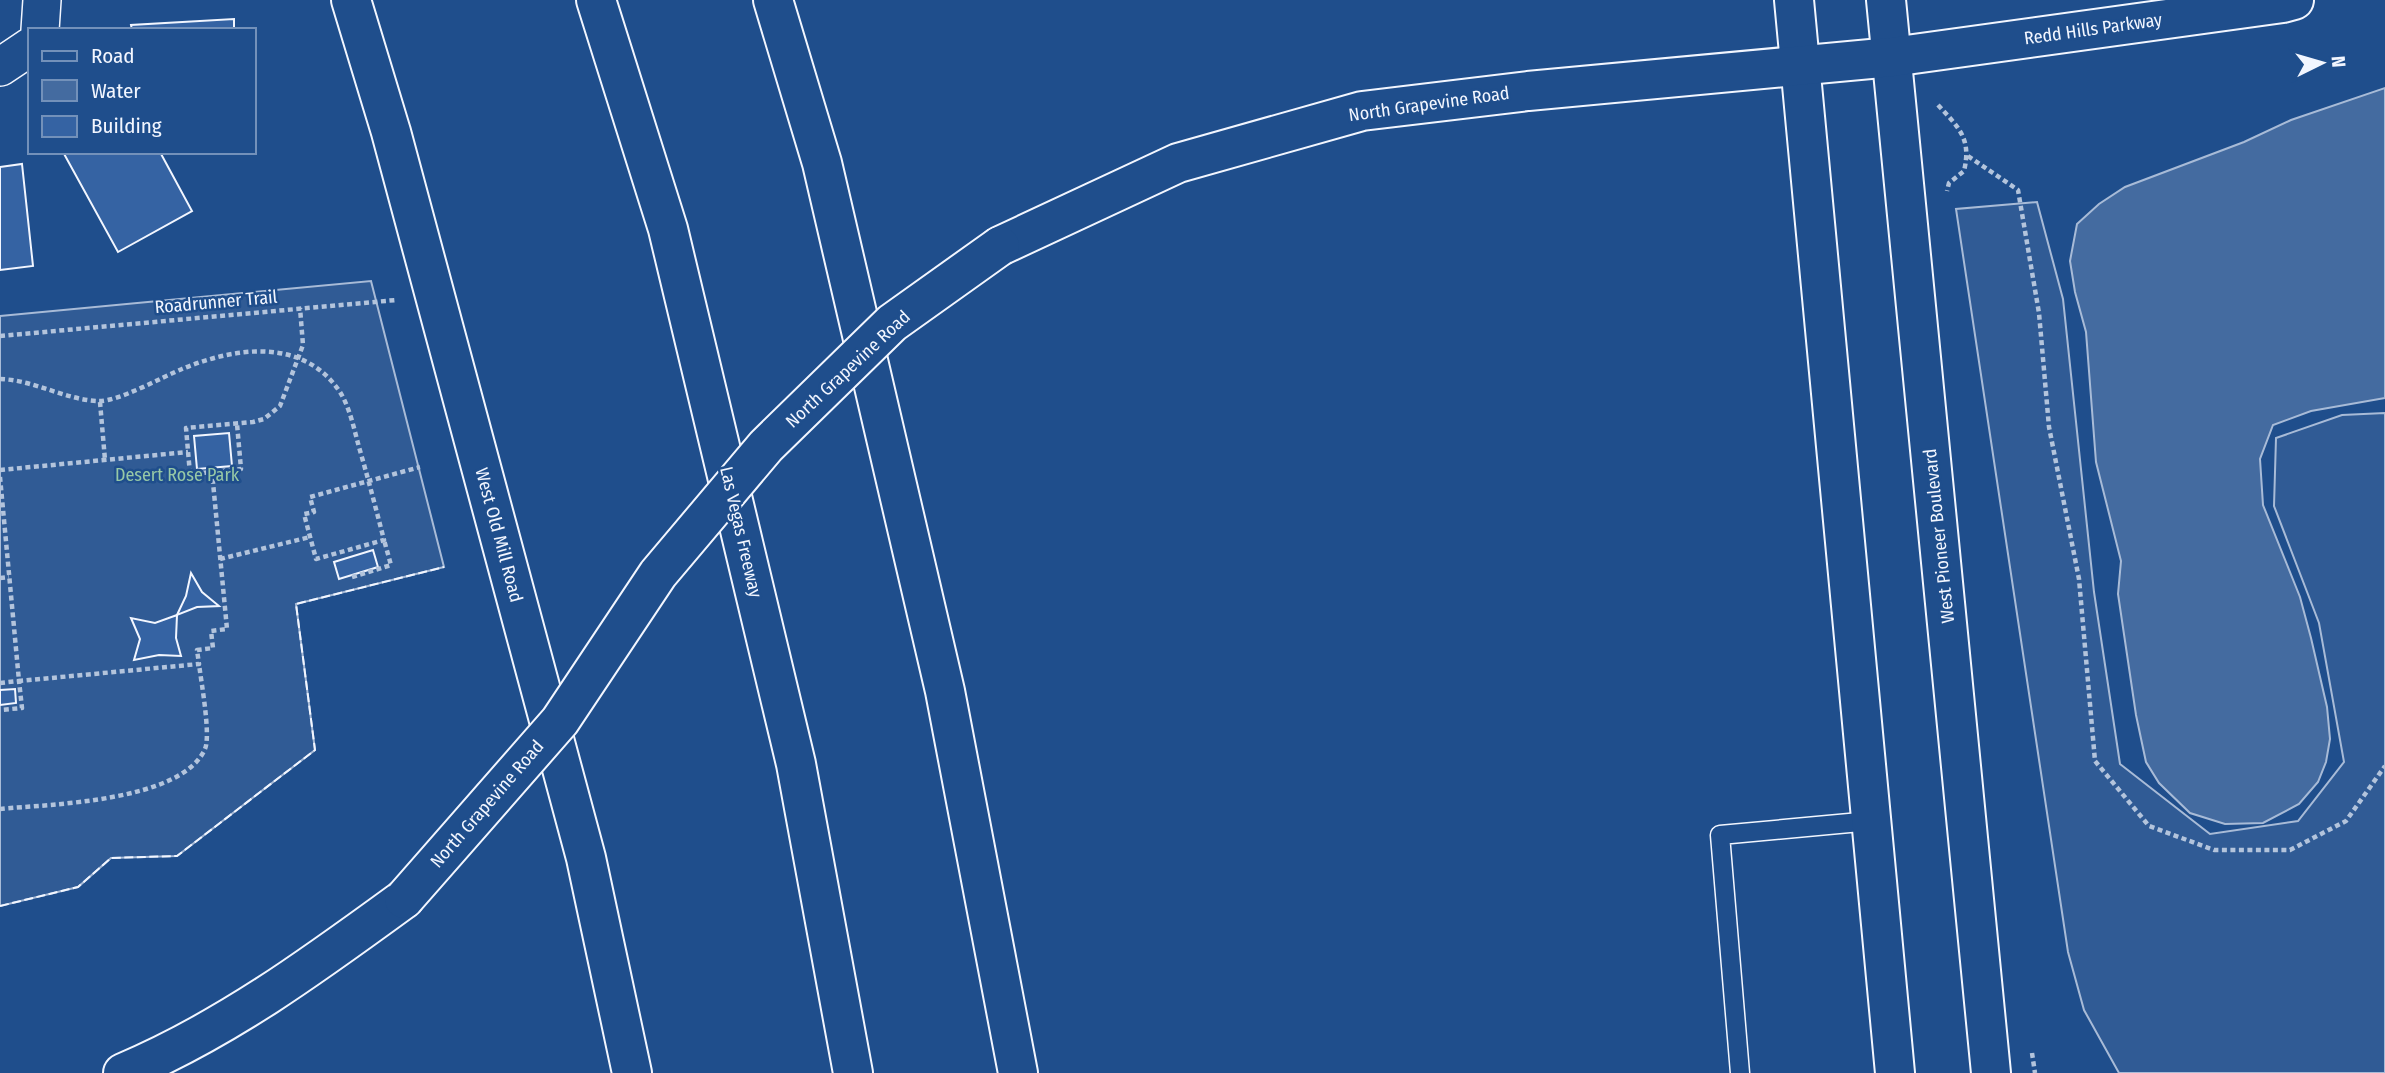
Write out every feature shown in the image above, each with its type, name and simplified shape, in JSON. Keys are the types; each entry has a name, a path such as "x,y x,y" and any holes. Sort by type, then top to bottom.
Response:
{"main road":[{"name":"West Old Mill Road","path":"351,0 391,132 586,858 632,1073"},
{"name":"Las Vegas Freeway","path":"596,0 668,229 796,764 853,1073"},
{"path":"773,0 822,163 945,691 1018,1073"},
{"path":"1794,0 1895,1073"},
{"name":"West Pioneer Boulevard","path":"1886,0 1991,1073"},
{"name":"Redd Hills Parkway","path":"1800,67 2283,4 2294,0"},
{"name":"North Grapevine Road","path":"123,1073 161,1057 293,979 404,900 560,721 659,574 766,446 892,323 1000,246 1178,163 1362,111 1528,91 1800,67"}],"street":[{"path":"40,28 42,0"},
{"path":"0,67 28,48"}],"lane":[{"path":"1740,1073 1720,835 1871,821"}],"path":[{"path":"1938,104 1963,133 1968,156 1964,171 1948,183 1948,204"},
{"path":"1968,156 2018,190 2039,313 2049,426 2079,579 2095,761 2149,826 2214,850 2290,850 2346,821 2385,766"},
{"name":"Roadrunner Trail","path":"0,337 435,297"},
{"path":"237,424 242,469 190,474 186,428 264,419 280,406 303,345 300,308"},
{"path":"0,379 18,380 100,402 209,358 262,350 299,357 328,376 341,395 354,426 391,565 352,577"},
{"path":"100,402 105,460"},
{"path":"0,470 188,452"},
{"path":"384,540 316,559 304,514 314,512 310,498 420,467"},
{"path":"0,808 110,799 156,786 189,769 205,748 206,721 197,650 213,648 211,631 227,629 212,472"},
{"path":"0,477 22,708 0,710"},
{"path":"220,559 310,537"},
{"path":"0,578 9,577"},
{"path":"0,683 199,664"},
{"path":"2031,1046 2035,1073"}],"shaded area":[{"path":"2037,202 2063,299 2094,592 2120,764 2210,834 2298,821 2344,762 2319,623 2274,506 2276,438 2342,415 2385,413 2385,1073 2119,1073 2084,1010 2068,952 1956,209"},
{"name":"Desert Rose Park","path":"371,281 444,567 296,604 315,750 177,856 111,858 78,887 0,906 0,316"}],"water":[{"path":"2385,88 2385,398 2311,411 2273,425 2260,459 2263,505 2300,597 2327,707 2330,739 2326,762 2318,782 2299,804 2263,823 2225,824 2190,813 2159,783 2146,762 2136,715 2118,594 2121,561 2096,462 2086,332 2070,261 2077,224 2099,204 2125,187 2244,142 2291,120"}],"building":[{"path":"234,19 234,28 132,28 131,25"},
{"path":"64,154 161,154 192,211 118,252"},
{"path":"22,164 33,266 0,270 0,167"},
{"path":"229,433 232,466 197,469 194,436"},
{"path":"373,550 378,567 339,579 334,562"},
{"path":"191,573 202,592 219,606 197,607 177,615 186,596"},
{"path":"177,615 176,638 181,656 159,655 134,660 140,639 131,618 155,623"},
{"path":"15,689 16,703 0,705 0,690"}],"fence":[{"path":"0,906 78,887 111,858 177,856 315,750 296,604 444,567"}]}
